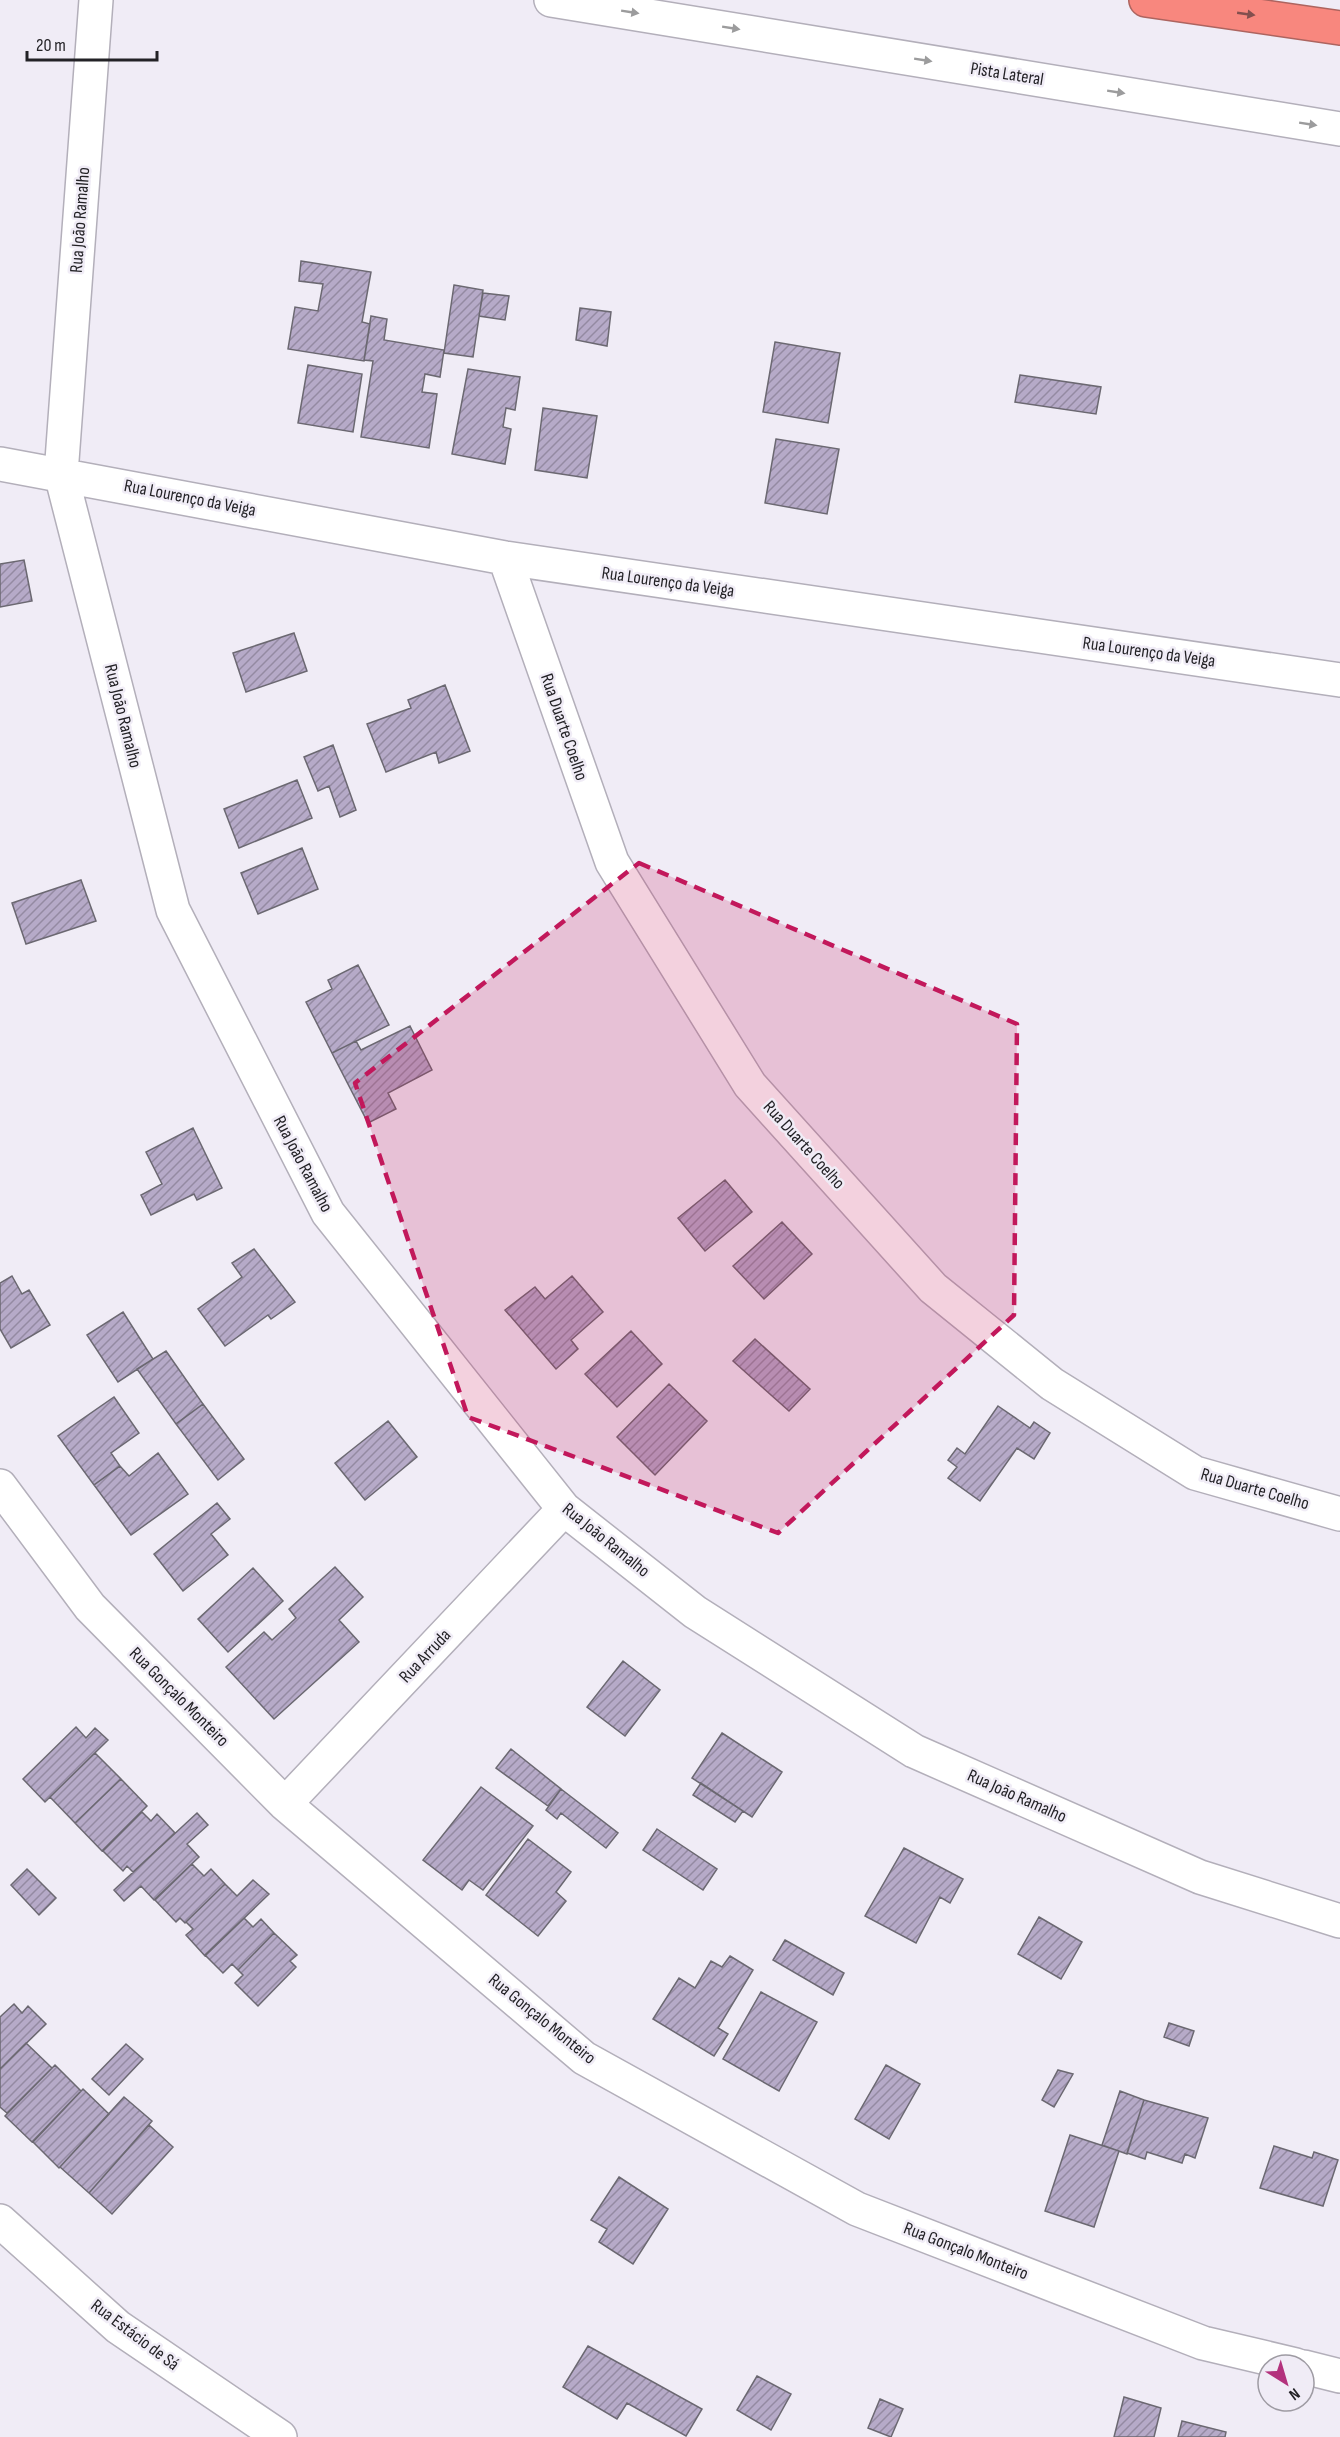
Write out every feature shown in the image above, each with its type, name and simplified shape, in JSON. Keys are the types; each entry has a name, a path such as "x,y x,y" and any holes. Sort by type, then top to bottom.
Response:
{"highway":[{"path":"1146,0 1340,28"}],"street":[{"name":"Rua João Ramalho","path":"96,0 61,474 173,910 328,1213 564,1509 695,1612 915,1751 1200,1877 1340,1922"},
{"name":"Pista Lateral","path":"551,0 1340,129"},
{"name":"Rua Lourenço da Veiga","path":"0,464 505,558 1340,680"},
{"name":"Rua Duarte Coelho","path":"505,558 612,862 750,1085 933,1288 1052,1384 1195,1473 1340,1514"},
{"name":"Rua Gonçalo Monteiro","path":"0,1486 90,1607 285,1804 584,2058 857,2209 1203,2343 1256,2356"},
{"name":"Rua Arruda","path":"285,1804 564,1509"},
{"name":"Rua Estácio de Sá","path":"0,2221 118,2327 280,2437"},
{"path":"1316,2370 1340,2376"}],"highlighted area":[{"path":"639,863 1017,1024 1014,1315 778,1533 468,1417 355,1083"}],"building":[{"path":"301,261 371,272 362,322 370,324 364,361 288,349 295,307 318,311 323,284 299,281"},
{"path":"454,285 483,290 473,357 444,353"},
{"path":"483,293 509,296 505,320 479,316"},
{"path":"580,308 611,312 607,346 576,340"},
{"path":"371,316 387,319 384,340 444,350 440,377 425,374 422,392 437,394 429,448 361,437 373,361 364,360"},
{"path":"775,342 840,353 828,423 763,412"},
{"path":"308,365 362,374 353,432 298,423"},
{"path":"468,369 520,377 515,410 506,408 503,427 511,429 505,464 452,454"},
{"path":"1020,375 1101,387 1096,414 1015,402"},
{"path":"543,408 597,416 587,478 535,470"},
{"path":"776,439 839,449 827,514 765,503"},
{"path":"24,560 32,601 0,607 0,564"},
{"path":"294,633 307,671 246,692 233,653"},
{"path":"445,685 470,751 439,763 436,752 386,772 367,724 411,708 408,700"},
{"path":"333,745 356,810 340,817 329,786 318,791 304,757"},
{"path":"297,780 312,818 239,848 224,809"},
{"path":"302,848 318,889 258,914 241,873"},
{"path":"81,880 96,921 26,944 12,903"},
{"path":"358,965 389,1025 332,1053 306,1002 332,989 328,980"},
{"path":"410,1026 432,1070 388,1093 396,1109 368,1123 332,1053 356,1041 361,1050"},
{"path":"193,1128 222,1188 197,1200 194,1194 151,1215 141,1195 162,1184 146,1152"},
{"path":"725,1180 752,1212 705,1251 678,1218"},
{"path":"782,1222 812,1254 764,1299 733,1266"},
{"path":"254,1249 295,1302 271,1319 268,1315 225,1346 198,1309 242,1277 232,1263"},
{"path":"12,1276 22,1294 29,1290 50,1325 11,1348 0,1329 0,1283"},
{"path":"572,1276 603,1312 571,1340 578,1349 556,1369 505,1310 535,1287 545,1299"},
{"path":"123,1312 153,1359 118,1382 87,1335"},
{"path":"631,1331 662,1364 617,1407 585,1374"},
{"path":"755,1339 810,1389 789,1411 733,1361"},
{"path":"166,1351 203,1404 176,1424 137,1369"},
{"path":"669,1384 707,1421 655,1475 617,1437"},
{"path":"114,1397 139,1433 111,1453 120,1466 94,1485 58,1436"},
{"path":"203,1404 244,1459 218,1480 176,1424"},
{"path":"998,1406 1030,1428 1034,1422 1050,1433 1034,1459 1017,1448 980,1501 948,1478 957,1467 948,1460 957,1448 965,1454"},
{"path":"388,1421 417,1457 365,1500 335,1463"},
{"path":"158,1453 188,1494 131,1535 94,1485 120,1466 129,1476"},
{"path":"217,1503 230,1519 211,1534 228,1555 183,1591 154,1554"},
{"path":"335,1567 363,1597 339,1620 359,1642 274,1719 226,1667 264,1632 272,1640 296,1618 289,1609"},
{"path":"253,1568 283,1601 228,1652 198,1619"},
{"path":"623,1661 660,1690 625,1736 587,1707"},
{"path":"76,1727 86,1738 95,1728 108,1740 45,1802 23,1779"},
{"path":"722,1733 782,1772 752,1817 692,1778"},
{"path":"511,1749 561,1789 548,1806 496,1768"},
{"path":"95,1753 121,1779 75,1823 50,1797"},
{"path":"121,1779 147,1806 102,1851 75,1823"},
{"path":"701,1783 743,1811 735,1822 693,1795"},
{"path":"481,1787 533,1826 483,1890 469,1880 462,1890 423,1860"},
{"path":"561,1789 618,1833 606,1848 561,1813 557,1819 546,1810"},
{"path":"142,1812 151,1821 157,1814 175,1833 133,1872 127,1866 123,1871 103,1851"},
{"path":"197,1813 208,1825 187,1844 199,1857 154,1900 141,1886 124,1901 114,1890"},
{"path":"657,1829 717,1869 703,1890 643,1850"},
{"path":"528,1839 571,1872 556,1892 566,1901 538,1936 486,1895"},
{"path":"904,1848 963,1879 950,1903 940,1897 916,1943 865,1916"},
{"path":"192,1864 204,1876 211,1869 225,1884 185,1923 180,1918 176,1922 155,1900"},
{"path":"27,1869 56,1898 39,1915 11,1885"},
{"path":"253,1880 269,1894 205,1956 186,1935 193,1929 186,1922 225,1884 237,1896"},
{"path":"1039,1917 1082,1942 1061,1979 1018,1954"},
{"path":"244,1918 253,1927 261,1919 274,1933 238,1970 232,1964 223,1973 205,1955"},
{"path":"274,1933 297,1955 290,1961 296,1967 258,2006 235,1983 243,1975 238,1970"},
{"path":"785,1940 844,1973 833,1995 773,1960"},
{"path":"730,1956 753,1970 718,2028 728,2034 714,2056 653,2019 679,1978 695,1988 711,1961 722,1967"},
{"path":"761,1992 817,2022 779,2091 723,2059"},
{"path":"14,2004 22,2013 28,2006 46,2024 0,2069 0,2017"},
{"path":"1169,2023 1194,2031 1189,2046 1164,2037"},
{"path":"26,2043 52,2068 7,2113 0,2107 0,2069"},
{"path":"126,2044 143,2059 109,2095 92,2079"},
{"path":"55,2065 81,2091 32,2142 5,2116"},
{"path":"886,2065 920,2084 889,2139 855,2119"},
{"path":"1058,2070 1073,2074 1054,2107 1042,2100"},
{"path":"83,2089 109,2114 59,2168 33,2142"},
{"path":"1120,2091 1144,2100 1127,2154 1102,2145"},
{"path":"124,2097 152,2121 89,2193 60,2167"},
{"path":"1144,2100 1208,2118 1195,2158 1185,2154 1182,2163 1147,2152 1145,2159 1127,2153"},
{"path":"149,2125 173,2147 112,2214 89,2193"},
{"path":"1070,2135 1119,2151 1094,2227 1045,2211"},
{"path":"1274,2146 1312,2158 1314,2152 1338,2160 1323,2206 1260,2188"},
{"path":"619,2177 668,2209 633,2264 599,2242 607,2229 591,2220"},
{"path":"588,2346 702,2409 686,2436 627,2403 617,2419 563,2387"},
{"path":"757,2376 791,2394 771,2430 737,2410"},
{"path":"1124,2397 1161,2408 1154,2437 1114,2437"},
{"path":"880,2399 903,2409 891,2437 868,2428"},
{"path":"1182,2421 1226,2432 1225,2437 1178,2437"}]}
